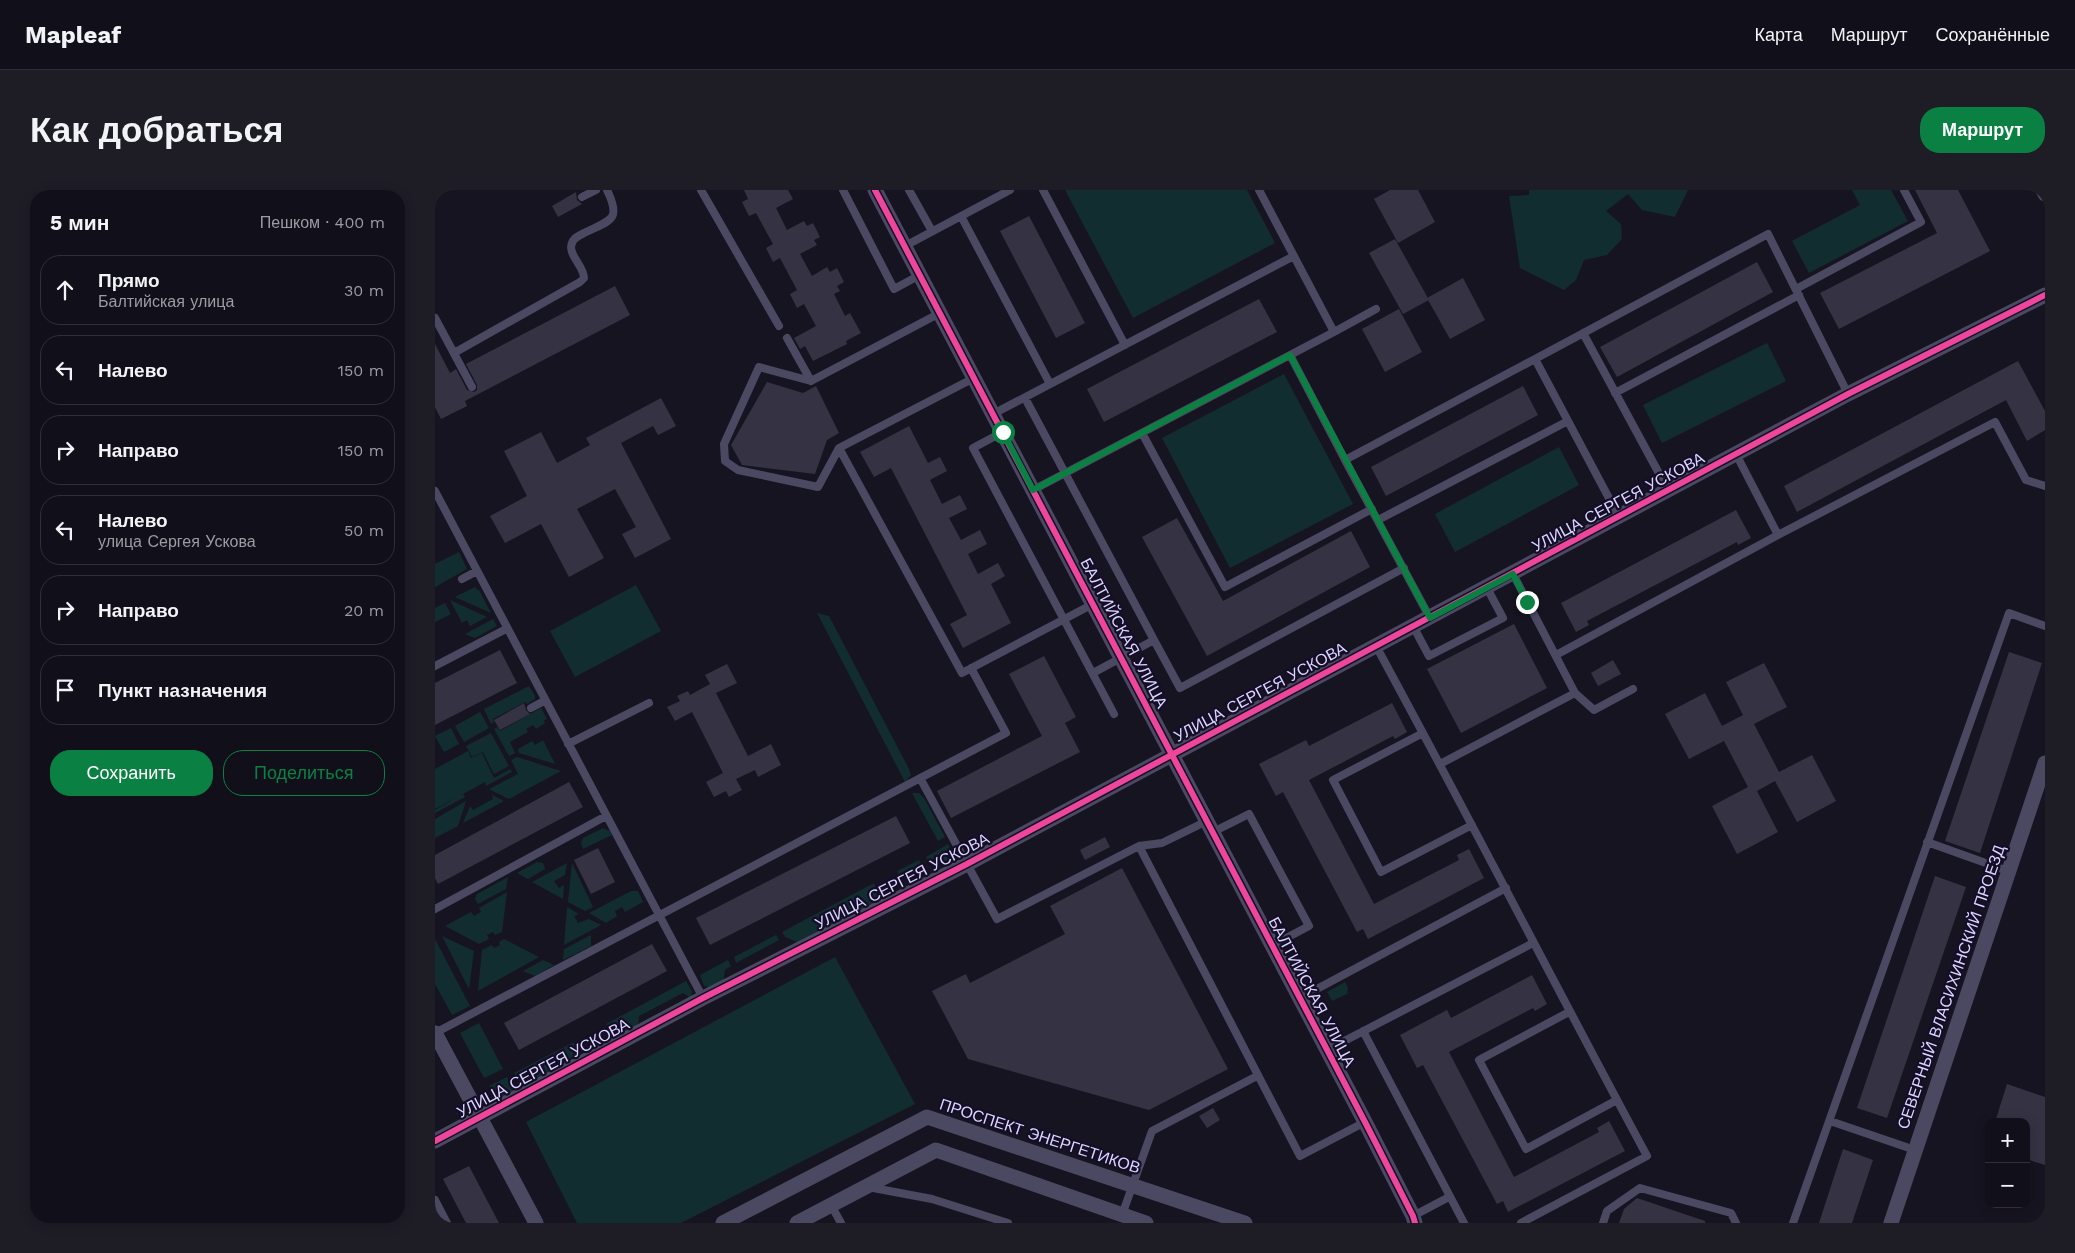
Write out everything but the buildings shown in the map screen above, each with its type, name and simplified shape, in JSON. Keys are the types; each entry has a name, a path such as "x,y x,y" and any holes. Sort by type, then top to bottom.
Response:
{"street":[{"name":"БАЛТИЙСКАЯ УЛИЦА","path":"875,190 1173,754 1414,1219"},
{"path":"2043,190 2045,194"},
{"name":"УЛИЦА СЕРГЕЯ УСКОВА","path":"435,1141 703,998 967,864 1848,394 2045,295"},
{"name":"СЕВЕРНЫЙ ВЛАСИХИНСКИЙ ПРОЕЗД","path":"1891,1223 2045,763"},
{"path":"435,1033 481,1116 536,1223"},
{"name":"ПРОСПЕКТ ЭНЕРГЕТИКОВ","path":"731,1221 927,1117 1245,1223"},
{"path":"797,1223 936,1150 1146,1223"}],"lane":[{"path":"582,197 597,190"},
{"path":"454,353 584,278 584,273 571,249 572,243 576,237 611,219 615,206 607,190"},
{"path":"701,190 779,326"},
{"path":"843,190 894,289 920,275"},
{"path":"909,190 932,231"},
{"path":"905,246 1010,190"},
{"path":"1043,190 1125,345"},
{"path":"1259,190 1334,332"},
{"path":"1615,393 1921,222 1904,190"},
{"path":"961,216 1050,384"},
{"path":"1345,460 1768,234 1848,394"},
{"path":"993,414 1294,256"},
{"path":"1033,490 1376,309"},
{"path":"940,313 811,381 759,367 724,444 725,461 738,470 818,487 839,448 974,378"},
{"path":"435,318 473,387"},
{"path":"1583,333 1669,490"},
{"path":"787,338 811,381"},
{"path":"1290,355 1430,618"},
{"path":"1535,359 1619,517"},
{"path":"1025,398 1180,688 1404,568"},
{"path":"1378,520 1568,421"},
{"path":"1556,655 1778,535 1995,422 2026,480 2045,486"},
{"path":"1003,432 973,448 1114,714"},
{"path":"1142,433 1225,587 1371,509"},
{"path":"839,448 962,673 1093,604"},
{"path":"1736,454 1778,535"},
{"path":"435,492 703,998"},
{"path":"463,579 477,572"},
{"path":"1513,574 1575,693 1594,710 1633,689"},
{"path":"1413,626 1429,656 1503,618 1487,588"},
{"path":"1793,1223 2009,613 2045,626"},
{"path":"435,666 506,629"},
{"path":"1093,673 1154,640"},
{"path":"1376,646 1647,1156 1521,1223"},
{"path":"435,1033 1006,732 971,668"},
{"path":"1440,764 1575,693"},
{"path":"531,708 544,700"},
{"path":"568,744 649,703"},
{"path":"1423,733 1333,780 1381,872 1472,825"},
{"path":"920,778 997,919 1139,846 1162,843 1249,814 1309,926 1273,945"},
{"path":"435,909 606,816"},
{"path":"1927,842 2008,871"},
{"path":"1139,846 1299,1156 1365,1122"},
{"path":"1300,998 1506,888"},
{"path":"1327,1050 1533,943"},
{"path":"1569,1012 1479,1060 1526,1149 1617,1100"},
{"path":"1363,1031 1464,1223"},
{"path":"1122,1215 1152,1131 1257,1076"},
{"path":"1830,1121 1915,1150"},
{"path":"866,1187 932,1199 1008,1223"},
{"path":"1603,1223 1607,1211 1640,1188 1731,1213 1736,1223"},
{"path":"1414,1219 1449,1196"},
{"path":"435,1200 447,1223"},
{"path":"831,1205 841,1223"}],"green space":[{"path":"1065,190 1247,190 1275,243 1133,318"},
{"path":"1529,190 1688,190 1675,217 1642,210 1628,194 1606,211 1621,224 1622,239 1607,255 1584,260 1576,280 1564,290 1520,268 1509,196 1529,195"},
{"path":"1852,190 1891,190 1908,221 1809,273 1792,241 1860,205"},
{"path":"1767,343 1786,381 1662,443 1643,405"},
{"path":"1284,374 1353,504 1230,568 1162,438"},
{"path":"1559,447 1579,485 1455,552 1435,514"},
{"path":"459,552 467,569 435,587 435,564"},
{"path":"636,585 661,631 575,677 550,631"},
{"path":"475,587 479,590 491,613 455,597"},
{"path":"450,600 487,617 470,626 467,620 462,623"},
{"path":"445,603 451,614 435,622 435,608"},
{"path":"817,613 829,616 909,769 911,775 905,782"},
{"path":"493,619 497,626 475,638 465,634"},
{"path":"529,686 535,699 527,704 525,702 493,719 494,722 491,724 484,709"},
{"path":"541,708 547,719 544,720 545,723 536,729 533,725 526,729 528,732 510,742 515,753 509,756 494,729 498,727 500,731"},
{"path":"480,712 489,728 464,742 455,726"},
{"path":"451,728 459,744 444,752 435,736"},
{"path":"491,733 509,766 494,774 483,752 472,757 466,746"},
{"path":"543,740 555,764 519,753 518,749 532,741 535,745"},
{"path":"468,751 471,758 482,753 494,778 510,769 512,772 486,786 485,783 487,781 463,794 465,797 435,813 435,810 459,796 435,809 435,769"},
{"path":"517,757 561,771 509,799 489,789 518,774 511,760"},
{"path":"912,793 919,793 924,798 945,837 938,841"},
{"path":"492,795 504,801 463,823 470,806 473,810 493,799"},
{"path":"466,801 458,826 435,838 435,819"},
{"path":"603,828 610,831 612,835 583,849 581,843 583,838"},
{"path":"948,844 952,854 947,861 940,862 934,859 928,862 926,857"},
{"path":"919,860 922,865 900,876 897,871"},
{"path":"537,862 543,863 545,869 528,879 517,873"},
{"path":"567,863 565,875 554,881 559,888 564,885 563,899 532,882"},
{"path":"572,863 593,907 585,911 568,902"},
{"path":"508,877 506,889 478,904 475,899 477,894"},
{"path":"874,883 877,895 874,903 797,942 785,937 782,932"},
{"path":"631,891 638,891 643,902 625,912 622,907 615,911 617,916 606,923 589,913"},
{"path":"507,892 502,932 495,935 493,932 487,935 489,939 479,944 445,926 471,912 474,916 481,912 479,908"},
{"path":"567,907 579,914 574,916 578,923 589,919 601,925 564,945"},
{"path":"591,935 591,946 563,960 564,949"},
{"path":"776,935 779,940 736,963 734,957"},
{"path":"442,936 474,951 469,989"},
{"path":"435,939 470,1006 452,1015 435,984"},
{"path":"504,939 539,957 478,991 482,950 492,945 494,948 500,945 499,942"},
{"path":"835,957 915,1104 681,1223 577,1223 526,1122"},
{"path":"543,960 554,965 535,976 523,971"},
{"path":"728,960 731,966 725,970 723,983 714,988 704,986 700,975"},
{"path":"686,981 692,991 691,998 683,993 639,1016 638,1027 634,1030 622,1030 612,1035 606,1024"},
{"path":"1345,982 1348,988 1347,994 1332,1001 1327,992"},
{"path":"479,1023 503,1069 484,1078 460,1033"},
{"path":"574,1042 579,1053 569,1059 561,1069 522,1089 514,1073"},
{"path":"507,1077 515,1092 504,1098 495,1097 489,1086"}],"cycle path":[{"path":"875,190 1365,1122 1415,1223"},
{"path":"435,1141 703,998 967,864 1848,394 2045,295"}],"route":[{"path":"1003,432 1033,490 1290,355 1430,618 1513,574 1527,602"}]}
